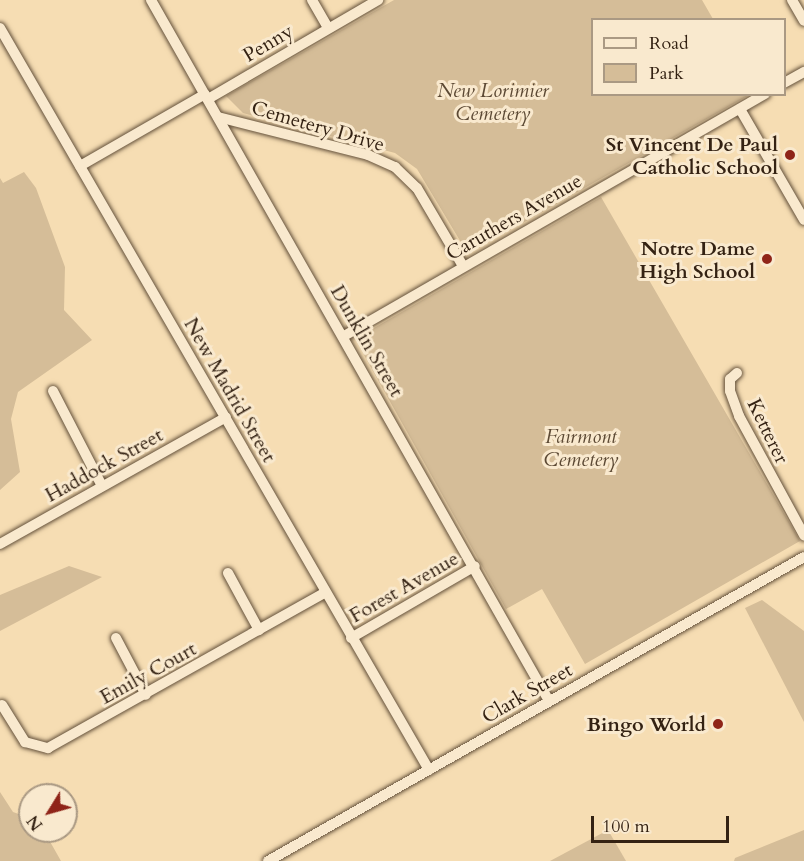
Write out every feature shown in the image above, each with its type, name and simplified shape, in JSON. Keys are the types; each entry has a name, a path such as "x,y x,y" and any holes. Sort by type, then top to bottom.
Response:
{"street":[{"name":"Dunklin Street","path":"151,0 475,566 549,701"},
{"path":"312,0 328,28"},
{"name":"Penny","path":"80,166 378,0"},
{"path":"792,0 804,21"},
{"name":"New Madrid Street","path":"0,28 226,417 324,593 429,770"},
{"path":"786,82 804,72"},
{"name":"Caruthers Avenue","path":"344,336 762,96"},
{"path":"740,109 804,220"},
{"name":"Cemetery Drive","path":"219,117 368,155 395,167 417,188 463,266"},
{"name":"Ketterer","path":"737,373 730,379 730,391 739,416 804,536"},
{"path":"53,391 102,486"},
{"name":"Haddock Street","path":"0,544 226,417"},
{"name":"Clark Street","path":"268,861 804,557"},
{"name":"Forest Avenue","path":"351,638 475,566"},
{"path":"228,573 260,630"},
{"name":"Emily Court","path":"2,705 25,742 41,749 146,695 324,593"},
{"path":"116,638 146,695"}],"green space":[{"name":"New Lorimier Cemetery","path":"394,0 702,0 712,18 591,18 591,96 747,96 475,250 465,249 417,169 395,153 243,113 226,96"},
{"path":"24,172 36,188 65,267 64,310 92,340 18,392 11,419 20,472 0,490 0,178 3,183"},
{"name":"Fairmont Cemetery","path":"601,197 800,541 585,664 542,589 506,609 355,339"},
{"path":"69,566 102,577 0,631 0,595"},
{"path":"762,600 804,631 804,722 745,608"},
{"path":"0,792 13,812 18,814 18,843 51,843 61,861 0,861"},
{"path":"608,830 626,861 550,861"},
{"path":"804,830 804,861 734,861 735,858"}],"place":[{"name":"St Vincent De Paul Catholic School","path":"790,155"},
{"name":"Notre Dame High School","path":"767,259"},
{"name":"Bingo World","path":"718,724"}]}
